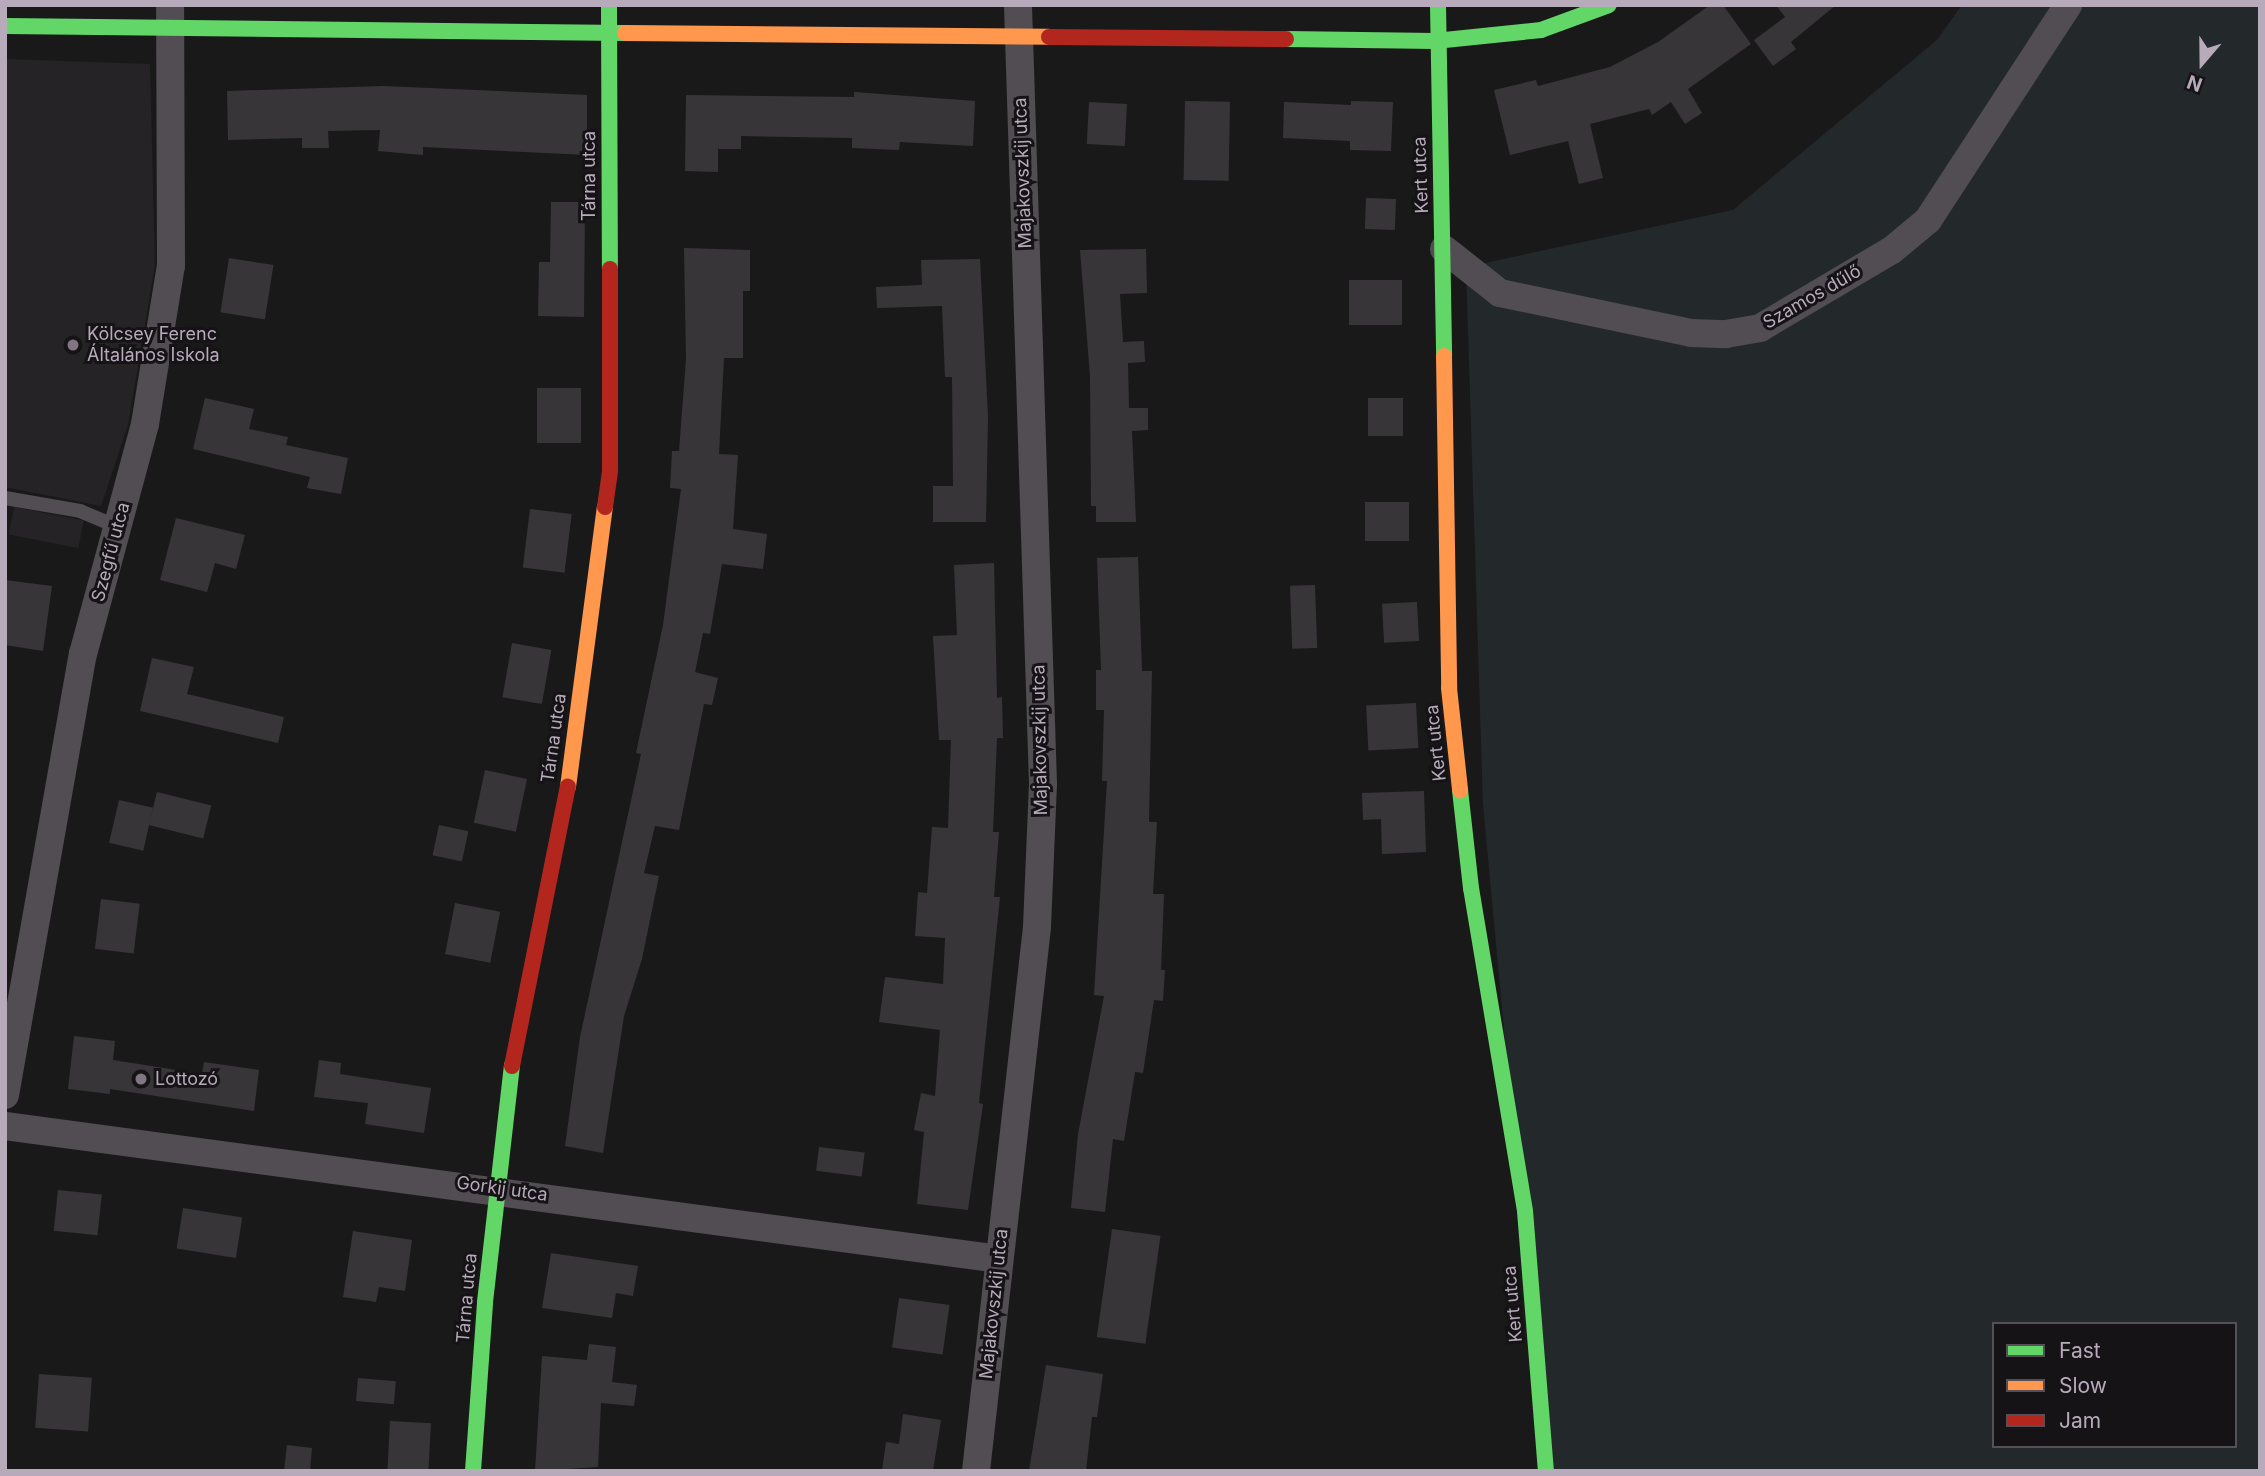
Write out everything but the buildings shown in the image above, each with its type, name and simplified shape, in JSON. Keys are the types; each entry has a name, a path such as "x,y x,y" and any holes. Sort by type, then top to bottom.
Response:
{"street":[{"name":"Tárna utca","path":"472,1471 498,1188 517,1025 574,759 610,470 609,5"},
{"name":"Majakovszkij utca","path":"976,1471 1037,927 1043,784 1018,5"},
{"name":"Kert utca","path":"1438,5 1435,41 1444,249 1449,688 1471,888 1525,1211 1546,1471"},
{"path":"5,26 170,17 608,32 1018,34 1435,41 1541,30 1609,5"},
{"name":"Szamos dűlő","path":"1444,249 1500,293 1691,332 1726,334 1760,328 1892,250 1927,220 2068,5"},
{"name":"Szegfű utca","path":"5,1095 83,654 145,424 171,266 170,17"},
{"name":"Gorkij utca","path":"5,1126 498,1188 999,1259"}],"lane":[{"path":"5,498 80,511 118,527"}],"shaded area":[{"path":"1962,5 2260,5 2260,1471 1545,1471 1483,804 1466,267 1733,210 1937,40"},
{"name":"Kölcsey Ferenc Általános Iskola","path":"5,59 150,64 155,265 128,425 101,506 5,487"},
{"path":"14,507 84,521 78,548 9,534"}],"traffic: fast":[{"path":"1438,5 1444,356"},
{"path":"1286,39 1435,41 1541,30 1609,5"},
{"path":"609,7 610,269"},
{"path":"5,26 625,33"},
{"path":"1460,790 1471,888 1525,1211 1546,1471"},
{"path":"473,1471 485,1302 512,1066"}],"traffic: slow":[{"path":"625,33 1049,37"},
{"path":"1444,356 1449,688 1460,790"},
{"path":"568,787 605,507"}],"traffic: jam":[{"path":"1049,37 1286,39"},
{"path":"605,507 610,470 610,269"},
{"path":"512,1066 568,787"}],"place":[{"name":"Kölcsey Ferenc Általános Iskola","path":"73,345"},
{"name":"Lottozó","path":"141,1079"}]}
